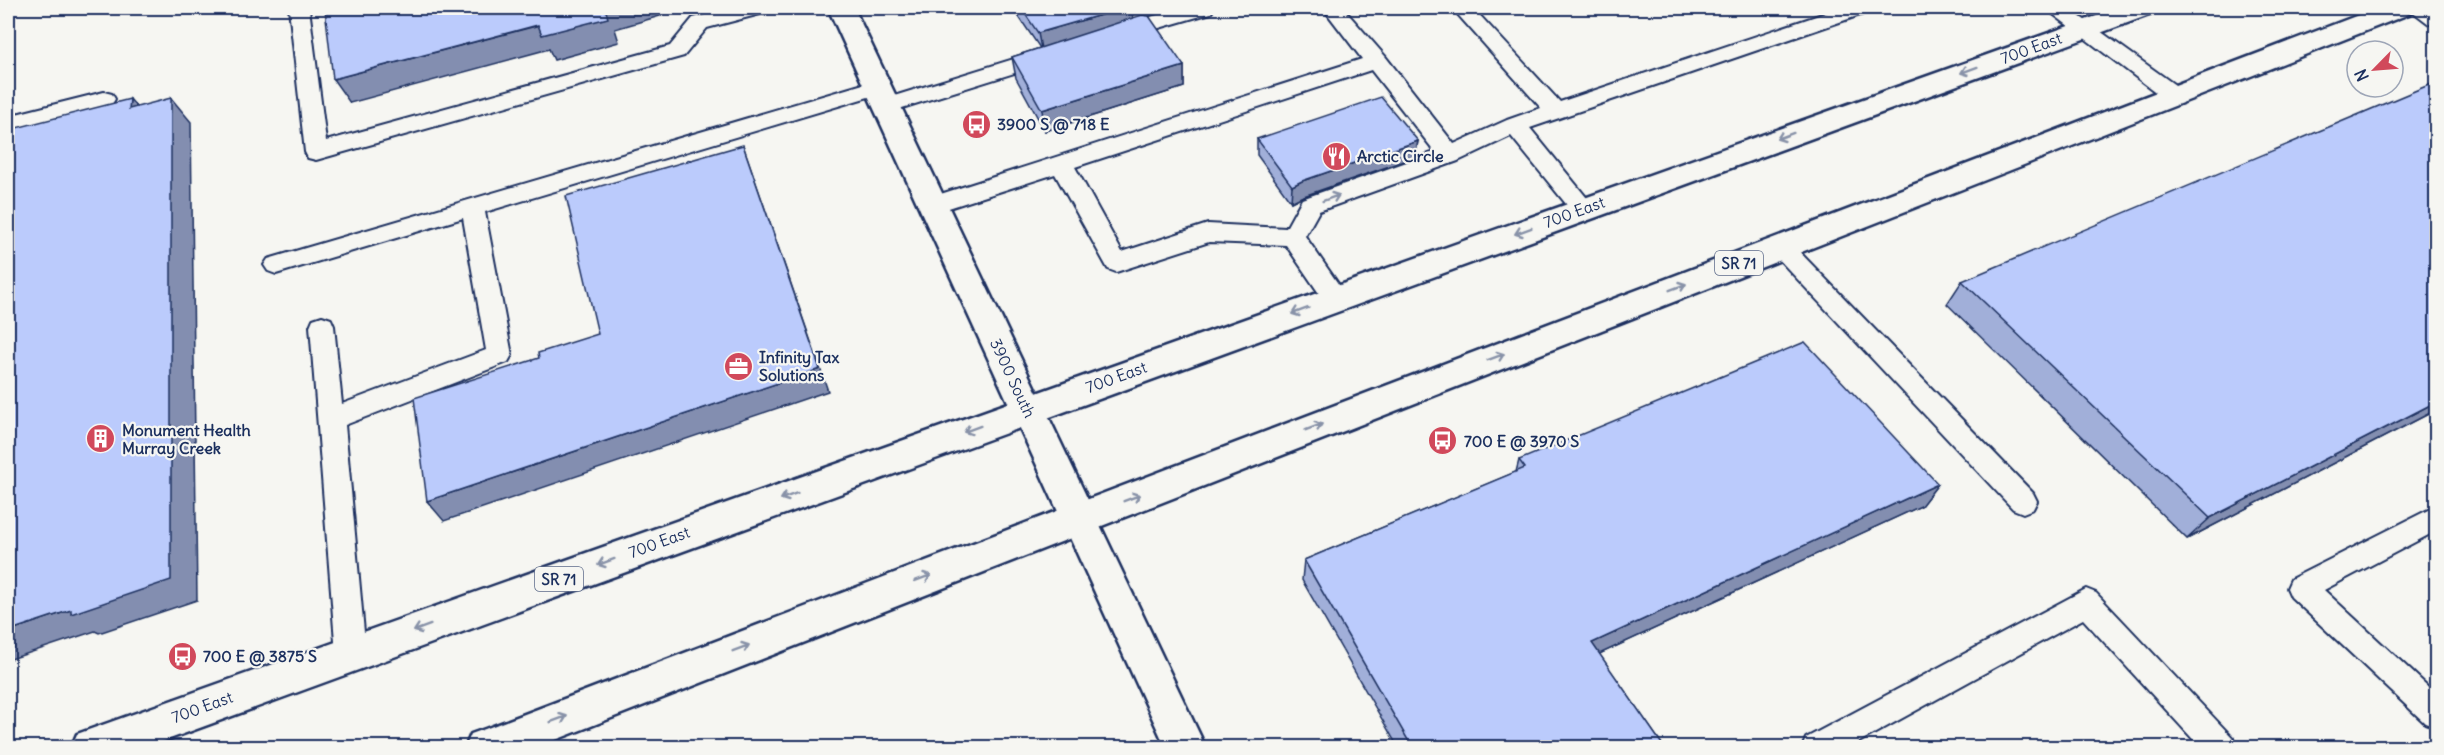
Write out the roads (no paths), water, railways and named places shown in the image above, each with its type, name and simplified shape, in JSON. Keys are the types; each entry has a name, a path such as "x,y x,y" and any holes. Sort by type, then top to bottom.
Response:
{"main road":[{"name":"3900 South","path":"841,8 1186,747"},
{"name":"700 East","path":"91,747 2143,8"},
{"name":"SR 71","path":"485,747 2174,95 2389,9"}],"lane":[{"path":"299,8 316,152 677,51 697,15 757,8"},
{"path":"1107,37 1204,8"},
{"path":"1333,8 1378,61 1450,155"},
{"path":"1462,8 1556,111"},
{"path":"1293,237 1310,205 1450,155 1515,125 1859,8"},
{"path":"2055,8 2174,95"},
{"path":"2418,8 2436,19"},
{"path":"276,265 473,207 1063,50"},
{"path":"933,205 1378,61"},
{"path":"8,123 104,99"},
{"path":"1515,125 1583,209"},
{"path":"1062,165 1116,262 1208,232 1293,237"},
{"path":"331,419 499,355 473,207"},
{"path":"1293,237 1336,298"},
{"path":"1781,247 2023,501"},
{"path":"322,326 351,654"},
{"path":"2436,518 2301,588 2436,713"},
{"path":"1817,747 2086,602 2222,747"}],"place":[{"name":"3900 S @ 718 E","path":"976,124"},
{"name":"Arctic Circle","path":"1336,156"},
{"name":"Infinity Tax Solutions","path":"738,366"},
{"name":"Monument Health Murray Creek","path":"101,439"},
{"name":"700 E @ 3970 S","path":"1443,441"},
{"name":"700 E @ 3875 S","path":"182,656"}]}
